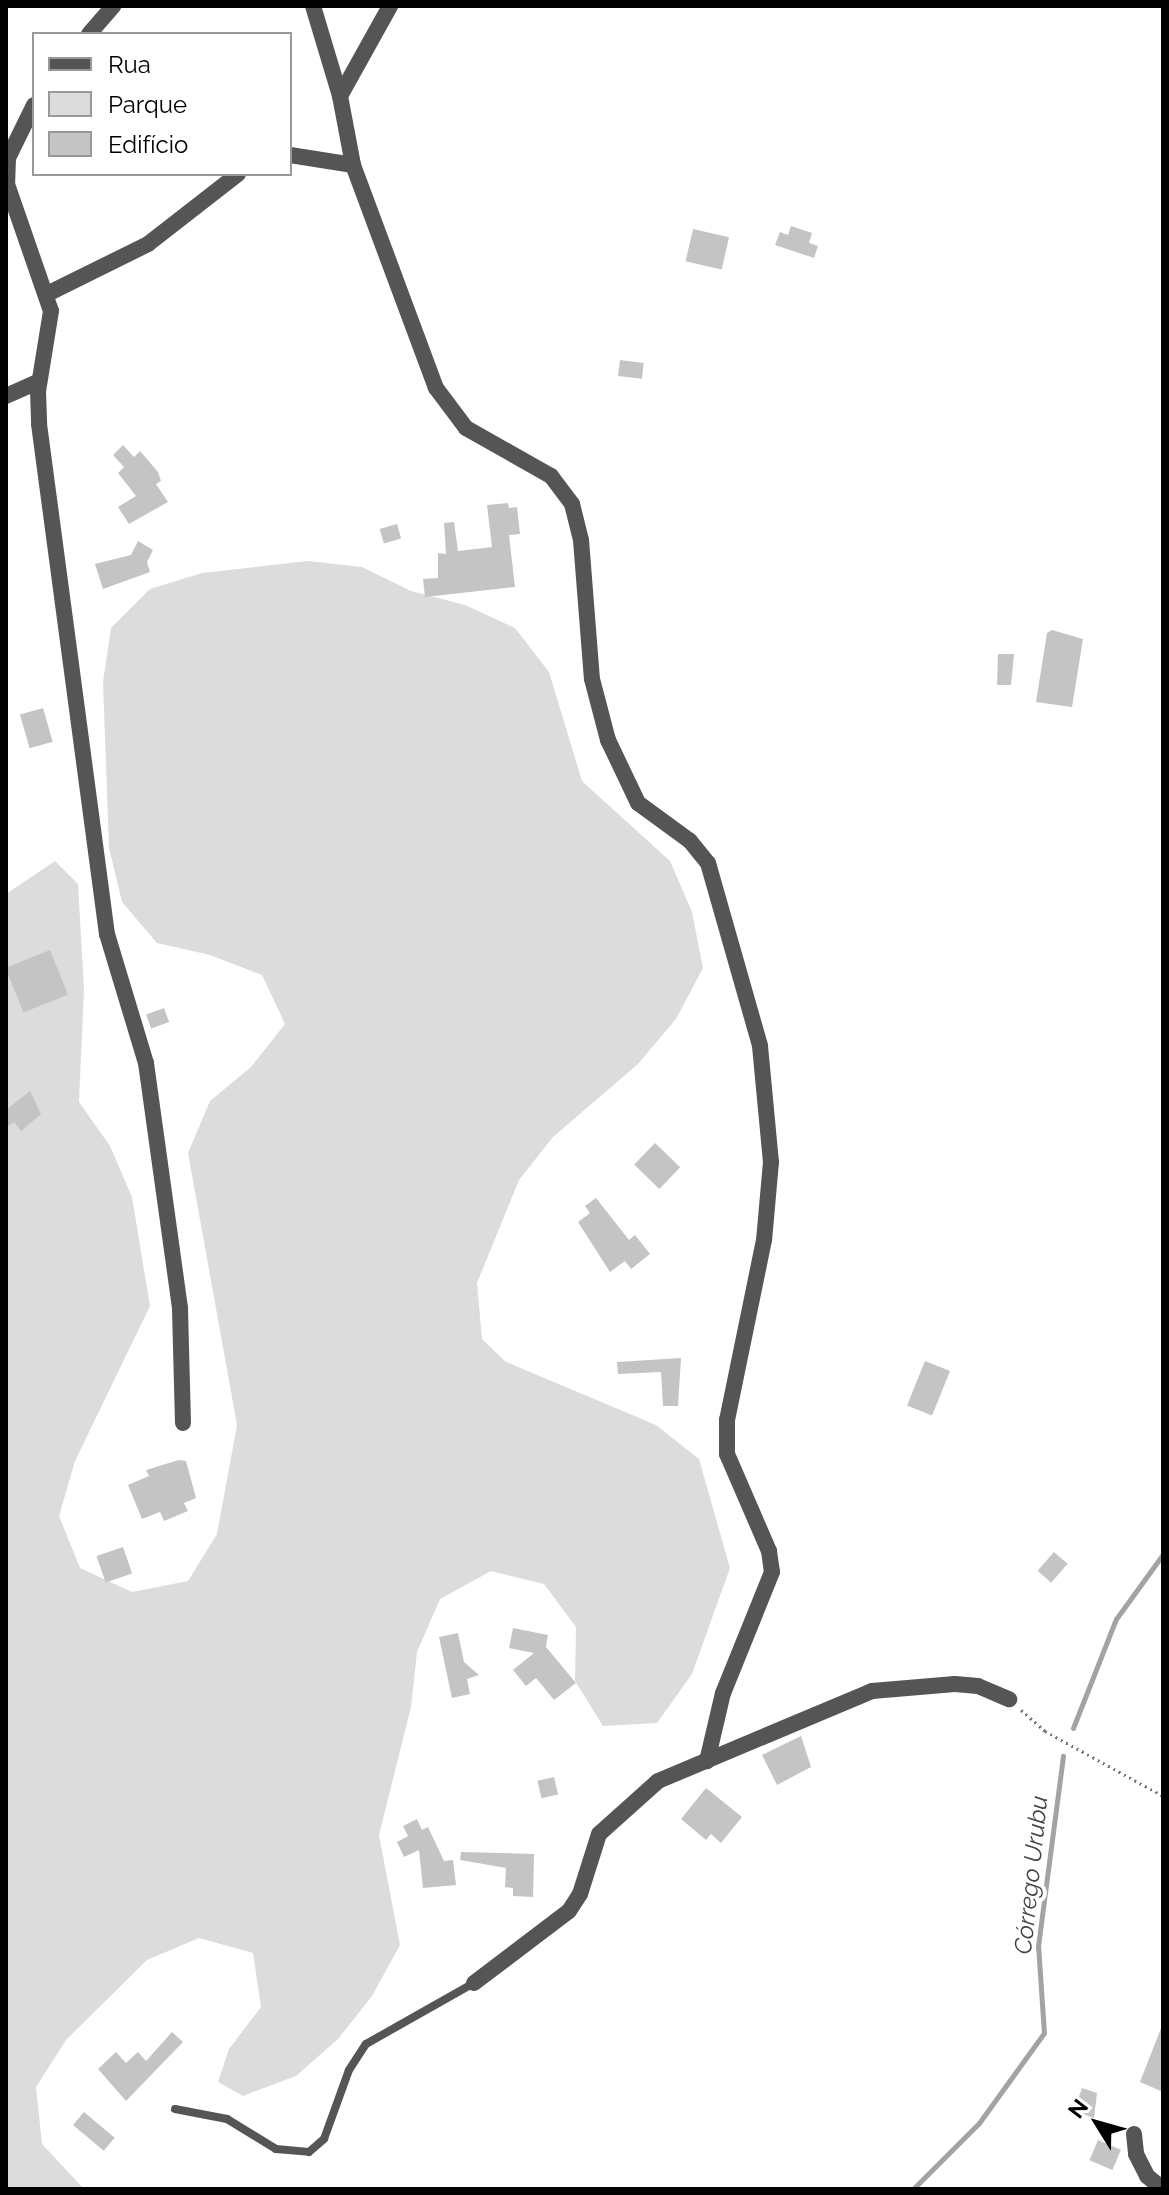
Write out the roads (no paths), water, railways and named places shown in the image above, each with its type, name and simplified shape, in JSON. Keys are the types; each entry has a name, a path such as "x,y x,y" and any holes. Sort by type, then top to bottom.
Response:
{"street":[{"path":"91,32 113,6"},
{"path":"313,6 340,96 353,165 418,348 448,406 483,440 551,476 572,504 581,540 592,679 608,740 638,803 690,841 708,863 760,1046 771,1162 764,1240 727,1420 727,1454 769,1551 772,1572 723,1693 707,1761"},
{"path":"340,96 390,6"},
{"path":"32,109 8,158 7,184 26,247 47,294 50,330 39,381 39,424 91,784 107,934 146,1063 180,1309 183,1423"},
{"path":"292,155 353,165"},
{"path":"47,294 148,244 235,176"},
{"path":"6,396 39,381"},
{"path":"474,1983 569,1911 580,1894 599,1834 610,1820 658,1781 872,1691 955,1684 978,1686 1009,1699"},
{"path":"1134,2134 1136,2154 1147,2176 1163,2189"}],"lane":[{"path":"175,2109 227,2119 276,2149 309,2152 324,2139 349,2070 366,2044 474,1983"}],"waterway":[{"name":"Córrego Urubu","path":"1073,1728 1116,1619 1163,1554"},
{"name":"Córrego Urubu","path":"913,2189 979,2123 1044,2033 1038,1946 1063,1756"}]}
